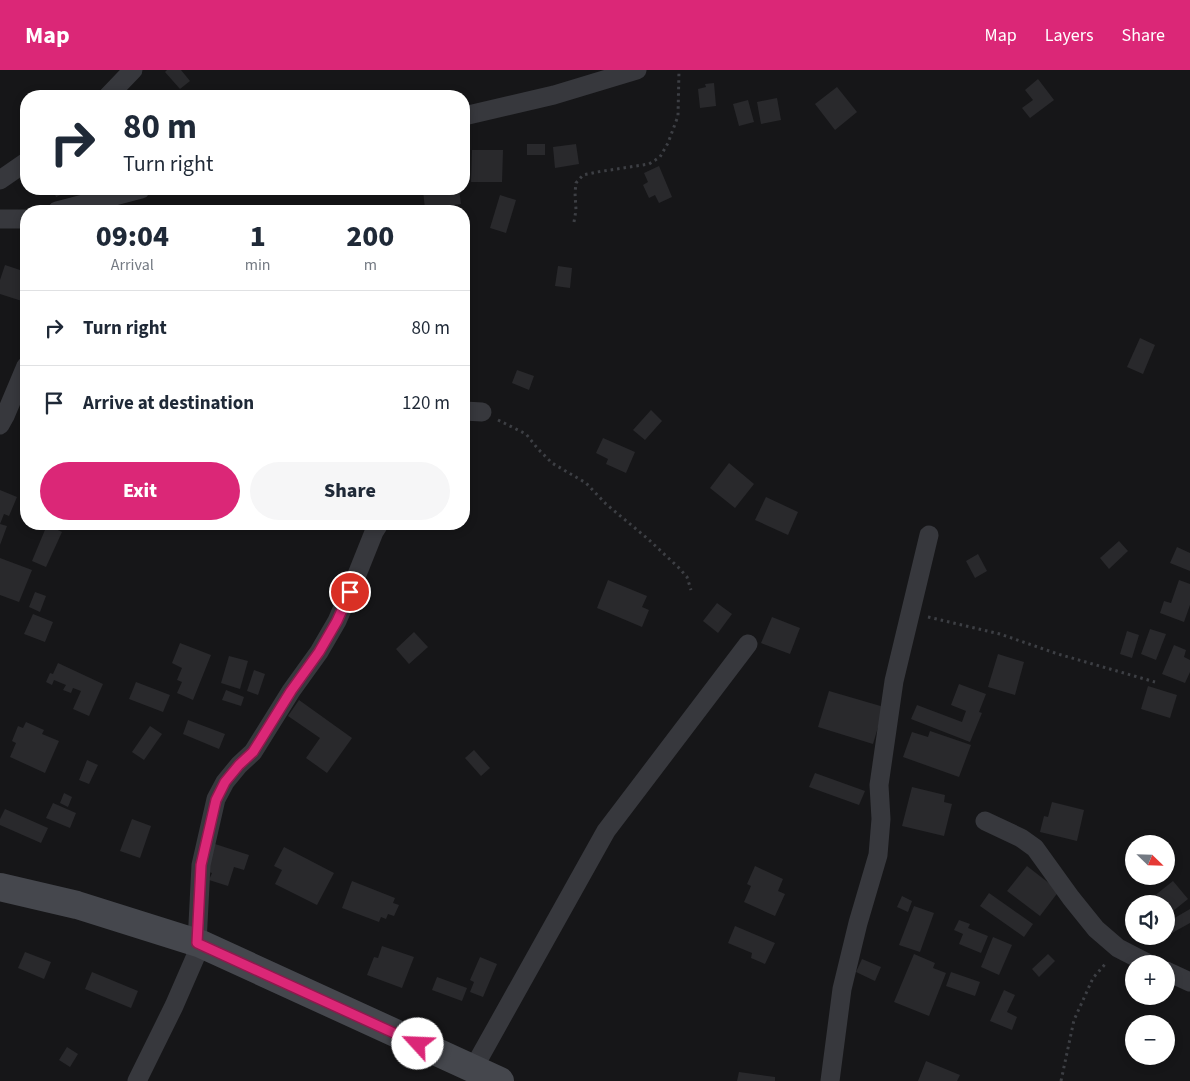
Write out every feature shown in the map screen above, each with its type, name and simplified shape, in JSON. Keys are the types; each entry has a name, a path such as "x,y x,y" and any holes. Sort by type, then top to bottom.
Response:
{"main road":[{"path":"0,887 77,905 199,944 500,1081"}],"street":[{"path":"114,90 133,70"},
{"path":"470,115 554,95 635,70"},
{"path":"0,180 20,166"},
{"path":"88,205 121,195"},
{"path":"0,219 20,219"},
{"path":"0,425 20,380"},
{"path":"137,1081 174,1006 199,944 201,865 216,800 225,782 253,752 291,691 319,652 337,621 375,530"},
{"path":"830,1081 842,989 858,923 878,855 881,819 879,785 894,681 929,535"},
{"path":"473,1069 606,831 748,644"},
{"path":"985,821 1021,838 1035,848 1096,929 1118,948 1132,955"},
{"path":"1175,975 1190,982"}],"path":[{"path":"574,222 576,210 574,193 576,183 583,176 649,164 660,157 668,143 678,116 679,70"},
{"path":"473,411 526,434 552,463 586,483 606,504 678,567 687,577 692,590"},
{"path":"910,613 1000,634 1058,654 1154,682"},
{"path":"1061,1081 1074,1020 1094,978 1118,948"}],"building":[{"path":"167,70 181,70 190,81 180,89 165,72"},
{"path":"1038,79 1054,100 1030,118 1022,108 1033,100 1025,90"},
{"path":"714,83 716,106 700,108 698,89 706,87 705,84"},
{"path":"837,87 857,112 835,130 815,104"},
{"path":"777,98 781,120 761,124 757,102"},
{"path":"748,100 754,122 739,126 733,104"},
{"path":"527,144 545,144 545,155 527,155"},
{"path":"576,144 579,164 555,168 553,147"},
{"path":"472,150 503,150 502,182 471,182"},
{"path":"659,166 672,197 659,203 655,195 649,198 643,185 648,182 644,173"},
{"path":"424,195 460,195 461,204 425,205"},
{"path":"500,195 516,200 506,233 490,228"},
{"path":"5,265 20,270 20,300 0,294 0,280"},
{"path":"558,266 572,268 570,288 555,286"},
{"path":"1140,338 1155,345 1143,374 1127,367"},
{"path":"517,370 534,376 529,390 512,383"},
{"path":"651,410 662,421 645,440 633,430"},
{"path":"603,438 635,452 626,473 606,464 608,459 596,453"},
{"path":"729,463 754,484 735,508 710,488"},
{"path":"0,490 17,497 9,516 4,514 0,524"},
{"path":"766,497 798,512 788,535 755,520"},
{"path":"0,524 7,526 0,545"},
{"path":"45,530 62,532 46,567 32,561"},
{"path":"1119,541 1128,551 1109,569 1100,558"},
{"path":"1177,547 1190,553 1190,571 1170,563"},
{"path":"978,554 987,571 975,578 966,561"},
{"path":"0,558 32,570 19,602 0,595"},
{"path":"608,580 647,596 642,607 649,610 642,627 597,608"},
{"path":"1179,580 1190,584 1190,605 1184,622 1160,613 1164,601 1171,603"},
{"path":"35,592 46,596 40,612 29,607"},
{"path":"717,603 732,614 718,633 703,621"},
{"path":"33,614 53,622 45,642 24,634"},
{"path":"772,617 800,628 790,654 761,643"},
{"path":"1150,629 1166,634 1156,660 1141,654"},
{"path":"1127,631 1139,635 1132,658 1120,654"},
{"path":"414,632 428,647 409,664 396,649"},
{"path":"180,643 211,655 193,700 177,693 182,682 177,680 182,668 172,663"},
{"path":"1174,645 1186,650 1184,657 1190,660 1190,672 1185,683 1162,674"},
{"path":"998,654 1024,662 1015,695 988,687"},
{"path":"229,656 248,661 240,689 221,683"},
{"path":"58,663 103,684 89,716 73,709 81,691 73,688 71,693 63,690 66,685 54,680 52,685 46,682 50,673 53,674"},
{"path":"254,670 265,674 258,695 247,691"},
{"path":"136,682 170,695 163,712 129,699"},
{"path":"959,684 986,694 979,712 982,713 970,742 911,719 917,705 962,722 966,711 951,705"},
{"path":"1148,686 1177,695 1170,718 1141,709"},
{"path":"226,690 244,697 241,706 222,700"},
{"path":"829,691 884,707 873,744 818,727"},
{"path":"299,700 352,738 327,773 306,758 320,738 288,716"},
{"path":"188,720 225,734 219,749 183,734"},
{"path":"26,722 44,730 42,734 59,741 45,773 10,757 16,743 12,741 18,726 23,728"},
{"path":"150,726 162,734 144,760 132,752"},
{"path":"930,731 971,745 959,777 903,757 912,732 928,737"},
{"path":"474,750 490,768 481,776 465,758"},
{"path":"87,760 98,765 89,784 79,780"},
{"path":"815,773 865,791 859,805 809,787"},
{"path":"912,787 945,795 944,802 952,804 944,836 902,826"},
{"path":"64,793 72,797 68,807 60,803"},
{"path":"1052,802 1084,810 1077,841 1040,832 1044,816 1048,817"},
{"path":"53,803 76,813 70,828 46,818"},
{"path":"5,809 48,828 41,843 0,825 0,819"},
{"path":"132,819 151,826 140,858 120,851"},
{"path":"215,844 249,855 244,870 234,867 228,886 209,880 212,873 206,871"},
{"path":"284,847 334,873 317,905 275,884 282,870 274,866"},
{"path":"755,866 783,879 778,891 785,894 775,916 744,902 751,886 747,884"},
{"path":"1027,866 1059,891 1040,916 1007,891"},
{"path":"352,881 395,898 393,903 399,905 394,916 388,914 386,919 381,917 379,922 342,908"},
{"path":"1175,883 1188,899 1175,909 1175,895 1156,895 1168,885 1175,885"},
{"path":"989,893 1033,924 1024,937 980,906"},
{"path":"902,896 912,901 908,912 897,907"},
{"path":"914,906 934,913 920,952 899,945"},
{"path":"1190,909 1190,923 1175,931 1175,918"},
{"path":"959,920 970,924 968,928 988,936 981,953 959,944 963,934 954,930"},
{"path":"735,926 775,943 765,964 751,958 752,953 728,943"},
{"path":"993,937 1012,945 999,975 981,967"},
{"path":"382,946 414,957 402,988 367,975 374,957 378,958"},
{"path":"25,952 51,962 44,979 18,968"},
{"path":"914,954 935,963 933,968 946,973 929,1016 894,1002"},
{"path":"1048,954 1055,961 1039,977 1032,969"},
{"path":"480,957 497,964 483,997 470,992 474,982 470,980"},
{"path":"862,959 881,967 875,981 856,972"},
{"path":"92,972 138,991 131,1008 85,989"},
{"path":"951,972 980,982 975,996 946,986"},
{"path":"437,977 467,988 462,1001 432,990"},
{"path":"1004,990 1015,995 1007,1012 1017,1017 1012,1030 990,1021"},
{"path":"67,1047 78,1054 70,1067 59,1060"},
{"path":"926,1061 960,1075 957,1081 918,1081"},
{"path":"739,1072 775,1077 775,1081 737,1081"}],"route":[{"path":"350,592 337,621 319,652 291,691 253,752 225,782 216,800 201,865 197,943 418,1044"}]}
